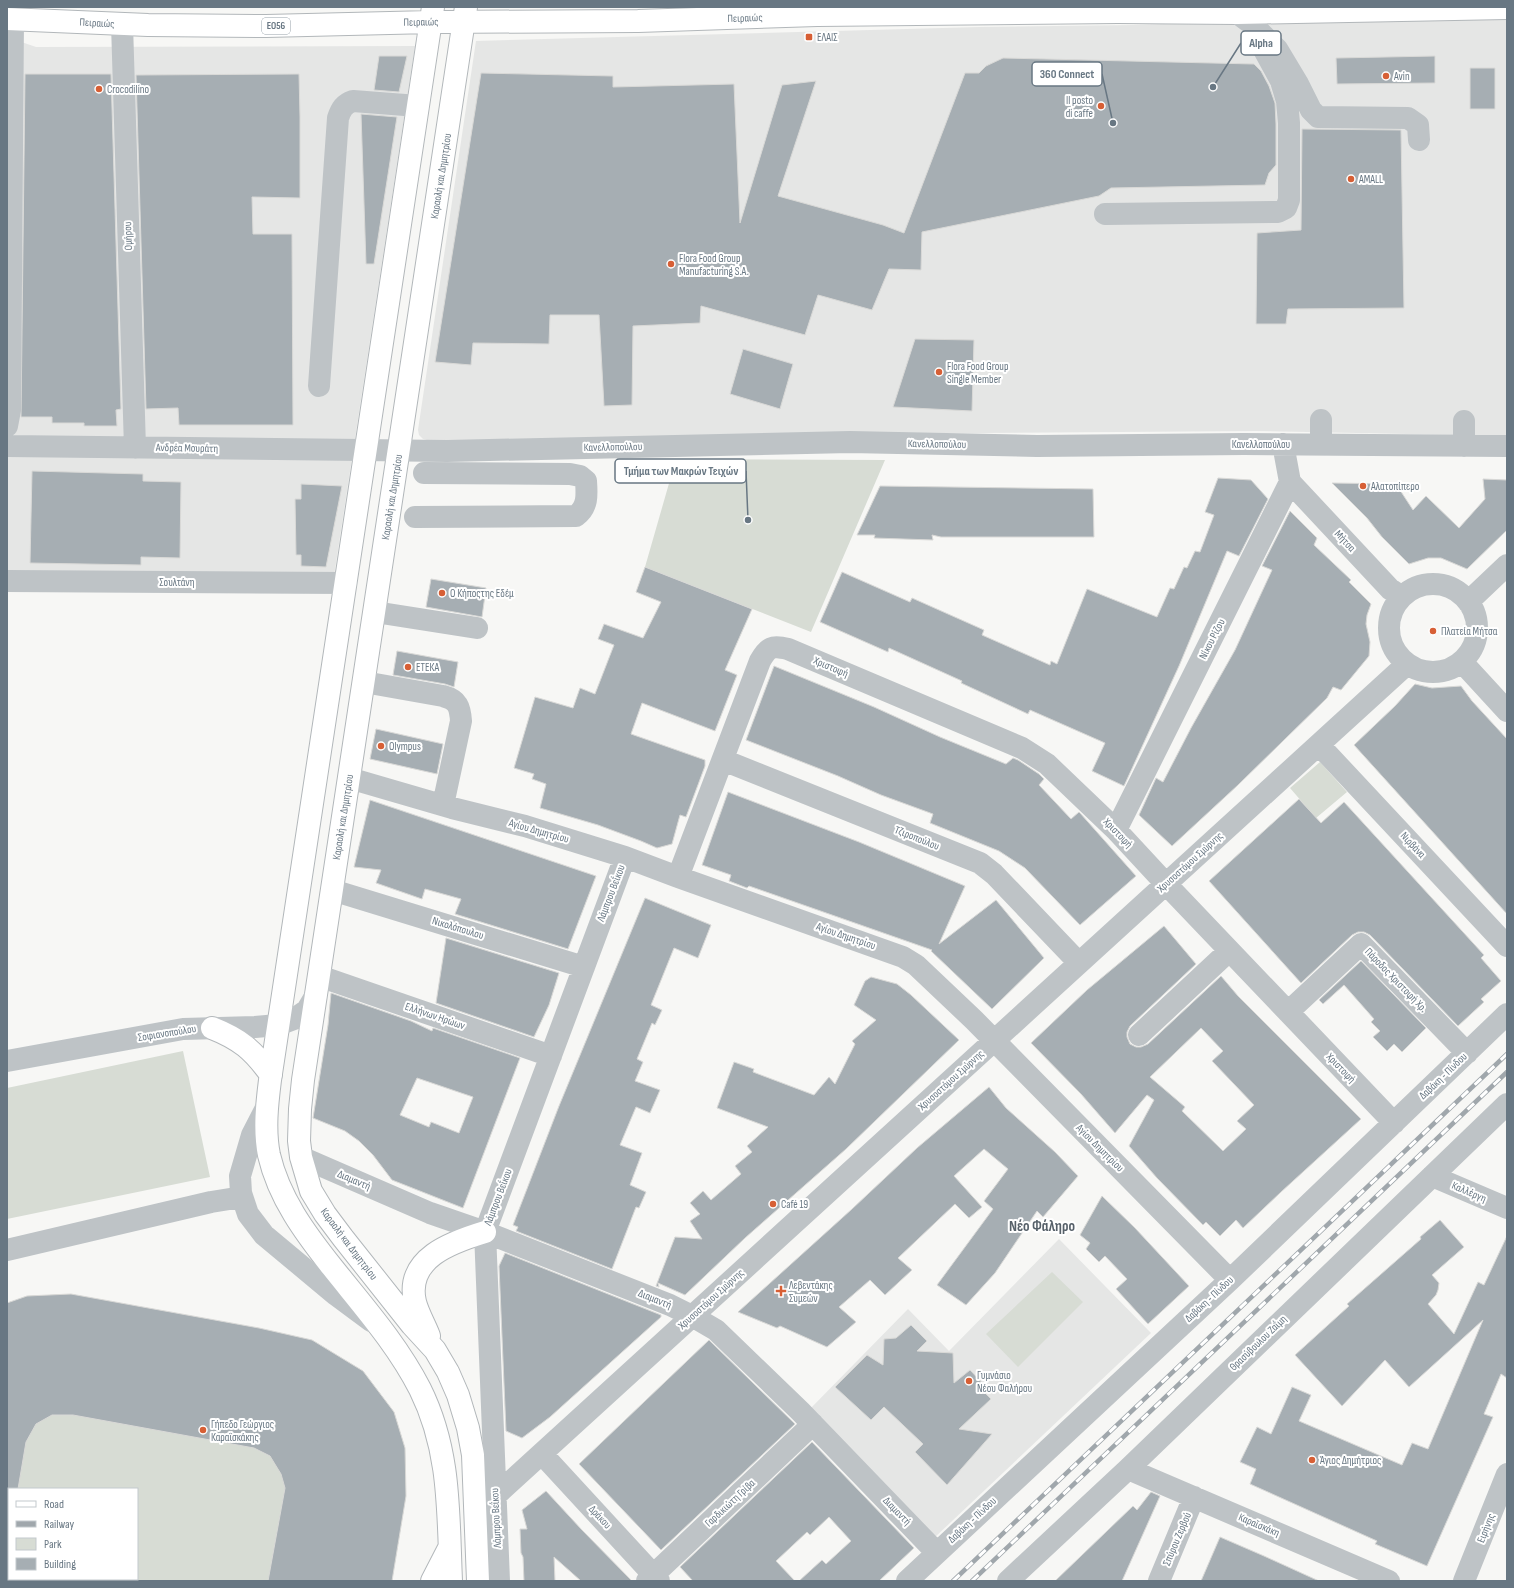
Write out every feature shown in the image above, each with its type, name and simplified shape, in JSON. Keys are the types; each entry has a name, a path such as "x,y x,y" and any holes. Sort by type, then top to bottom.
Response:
{"main road":[{"name":"Πειραιώς","path":"10,19 148,25 266,26 432,14 638,21 841,15 1118,12 1236,13 1507,8"},
{"path":"432,14 270,1075 267,1106 267,1137 277,1180 302,1229 378,1325 410,1372 428,1408 441,1450 448,1490 450,1547 445,1581"},
{"name":"Καραολή και Δημητρίου","path":"465,14 332,890 300,1109 300,1141 301,1157 311,1191 325,1214 412,1325 435,1350 448,1372 458,1394 471,1441 473,1455 478,1577"},
{"path":"212,1028 230,1035 245,1045 260,1059 270,1075"},
{"path":"435,1350 415,1302 416,1279 428,1258 440,1249 456,1240 485,1232"}],"street":[{"path":"1483,9 1507,20"},
{"path":"1236,13 1253,25 1277,49 1298,84 1311,110 1318,117"},
{"path":"7,426 10,410 10,19"},
{"name":"Ομήρου","path":"122,24 135,448"},
{"path":"1105,214 1278,212 1283,210 1289,200 1288,106 1285,92 1263,48 1263,36"},
{"path":"318,386 338,118 340,110 346,104 353,101 418,106"},
{"path":"1289,130 1294,123 1300,119 1318,117 1408,118 1418,125 1419,140"},
{"path":"1321,420 1321,444"},
{"path":"1464,420 1464,446"},
{"name":"Κανελλοπούλου","path":"366,450 447,451 850,442 1038,446 1283,444 1507,446"},
{"path":"1283,444 1290,482"},
{"name":"Ανδρέα Μουράτη","path":"7,446 366,450"},
{"path":"528,474 532,449"},
{"path":"415,517 576,516 585,507 587,489 586,480 580,476 570,474 424,473"},
{"name":"Μήτσα","path":"1290,482 1390,589 1402,597"},
{"name":"Νίκου Ρίζου","path":"1116,830 1290,482"},
{"path":"1468,602 1507,565"},
{"name":"Σουλτάνη","path":"7,581 346,583"},
{"path":"1436,584 1452,588 1461,594 1468,602 1474,612 1477,630 1473,647 1462,662 1451,669 1433,672 1419,670 1407,664 1395,651 1389,629 1392,612 1402,597 1410,590 1420,586 1436,584"},
{"path":"375,612 477,628"},
{"name":"Χριστοφή","path":"723,760 760,661 765,652 771,647 788,649 1022,748 1047,764 1116,830 1394,1123"},
{"path":"1462,662 1507,711"},
{"name":"Χρυσοστόμου Σμύρνης","path":"494,1497 1407,664"},
{"path":"364,682 444,696 452,698 458,704 461,712 461,721 443,805"},
{"name":"Νιρβάνα","path":"1319,744 1507,946"},
{"path":"678,877 723,760"},
{"name":"Τζιροπούλου","path":"723,760 980,863 994,874 1079,963"},
{"name":"Αγίου Δημητρίου","path":"349,778 443,805 525,826 625,857 903,957 922,970 974,1020 1230,1280"},
{"name":"Λάμπρου Βεΐκου","path":"499,1581 494,1497 485,1232 625,857"},
{"name":"Νικολόπουλου","path":"332,890 584,966"},
{"name":"Πάροδος Χριστοφή Χρ.","path":"1288,1012 1361,944 1467,1053"},
{"path":"1139,1035 1230,951"},
{"name":"Σοφιανοπούλου","path":"7,1061 183,1029 254,1027 278,1024 294,1019 307,1010 318,986"},
{"name":"Ελλήνων Ηρώων","path":"318,986 551,1056"},
{"name":"Δαβάκη - Πίνδου","path":"907,1581 1230,1280 1507,1014"},
{"name":"Θρασύβουλου Ζαΐμη","path":"1008,1581 1128,1469 1507,1104"},
{"path":"267,1106 252,1135 242,1167 240,1184 242,1197 248,1214 264,1235 336,1295 378,1325"},
{"name":"Διαμαντή","path":"301,1157 430,1213 485,1232 670,1305 716,1330 813,1424 937,1553"},
{"name":"Καλλέργη","path":"1432,1176 1507,1208"},
{"path":"7,1250 211,1202 242,1197"},
{"name":"Γαρδικιώτη Γρίβα","path":"653,1579 813,1424"},
{"name":"Δράκου","path":"542,1454 653,1579"},
{"name":"Καραϊσκάκη","path":"1128,1469 1389,1581"},
{"name":"Ειρήνης","path":"1464,1581 1507,1474"},
{"name":"Σπύρου Ζερβού","path":"1159,1581 1194,1497"}],"shaded area":[{"path":"1507,15 1507,436 1256,431 846,434 431,441 423,439 419,435 418,430 476,41 979,27 1133,25"},
{"path":"7,37 36,47 415,46 334,576 7,574"},
{"name":"Γυμνάσιο Νέου Φαλήρου","path":"1059,1239 1151,1333 933,1539 809,1410 908,1309 949,1351"}],"green space":[{"path":"676,459 885,460 811,632 645,567"},
{"path":"1320,762 1347,792 1316,818 1290,788"},
{"path":"183,1051 210,1177 7,1219 7,1088"},
{"path":"1052,1272 1083,1302 1018,1367 986,1334"},
{"name":"Γήπεδο Γεώργιος Καραϊσκάκης","path":"71,1294 312,1340 363,1371 394,1412 405,1448 406,1496 392,1581 7,1581 7,1303 27,1296"}],"building":[{"path":"379,56 407,56 399,92 374,90"},
{"path":"1435,56 1435,83 1337,84 1336,58"},
{"name":"Flora Food Group Manufacturing S.A.","path":"1003,58 1254,64 1261,71 1269,86 1275,103 1276,165 1269,173 1265,185 1111,188 1099,196 922,232 921,270 889,269 872,310 818,295 805,335 701,306 700,323 633,326 632,405 604,406 599,315 550,315 549,344 473,343 471,365 435,362 481,73 613,76 613,87 734,84 740,223 782,85 816,81 778,196 883,225 904,233 965,73 979,73 986,66"},
{"path":"1470,68 1495,68 1495,109 1470,109"},
{"path":"25,74 111,74 121,409 116,410 117,426 84,426 84,423 52,423 52,417 21,417"},
{"path":"299,74 300,198 252,197 253,234 292,234 293,425 179,425 178,408 146,409 136,75"},
{"path":"361,114 397,117 374,264 366,264"},
{"name":"AMALL","path":"1302,129 1401,130 1404,308 1288,309 1286,324 1256,324 1257,233 1301,230"},
{"name":"Flora Food Group Single Member","path":"915,339 974,340 972,411 893,407"},
{"path":"743,349 793,364 780,409 730,394"},
{"path":"32,471 143,474 143,481 181,482 180,558 141,557 141,565 30,563"},
{"path":"1218,478 1251,480 1268,499 1239,556 1227,551 1179,666 1124,786 1092,771 1105,743 1030,710 1028,714 961,683 962,681 889,648 888,652 820,622 842,572 910,602 912,598 984,630 982,635 1050,665 1051,661 1057,664 1087,589 1157,617 1170,588 1174,589 1184,567 1187,568 1195,551 1200,552 1214,515 1205,512"},
{"path":"1483,479 1507,480 1507,530 1467,569 1441,558 1428,558 1409,564 1382,537 1367,518 1332,483 1396,484 1413,510 1426,496 1459,528 1485,499"},
{"path":"301,484 342,486 326,567 301,566 301,555 296,555 295,499 301,499"},
{"path":"880,486 1093,489 1094,537 941,537 932,535 933,540 874,538 875,535 857,535"},
{"path":"1290,511 1317,538 1314,545 1351,580 1349,582 1371,604 1367,615 1366,624 1370,642 1369,656 1341,690 1333,687 1327,698 1238,785 1172,846 1139,815 1156,778 1163,782 1191,728 1235,650 1272,570 1262,566"},
{"path":"645,567 752,609 725,670 737,675 715,731 642,703 631,734 705,760 705,766 686,817 680,815 672,844 657,848 598,825 540,808 546,784 532,779 534,774 514,768 535,697 573,708 580,688 595,694 614,645 598,639 604,624 643,638 661,602 636,592"},
{"path":"431,579 486,588 482,617 426,607"},
{"path":"397,651 458,662 454,687 445,684 393,675"},
{"path":"774,666 1006,764 1013,758 1018,760 1044,779 1039,785 1071,819 1079,812 1136,876 1080,925 1025,868 999,851 930,823 933,814 881,795 838,776 746,740"},
{"path":"1415,684 1432,688 1461,686 1472,701 1507,739 1507,914 1354,745 1395,706"},
{"path":"376,729 443,744 437,774 370,759"},
{"path":"728,792 859,842 965,886 939,944 996,900 1044,958 992,1009 931,951 932,950 749,886 747,888 729,881 731,875 702,865"},
{"path":"1299,799 1321,823 1344,802 1484,955 1481,958 1501,981 1481,999 1484,1002 1458,1026 1370,935 1364,932 1358,932 1352,935 1301,983 1209,881"},
{"path":"370,800 596,876 568,949 455,914 461,899 425,889 422,899 376,883 381,870 354,867"},
{"path":"645,898 711,925 698,958 674,948 651,1005 662,1010 655,1025 652,1023 637,1059 643,1062 635,1081 660,1090 650,1113 636,1107 620,1145 642,1153 630,1185 646,1192 639,1208 636,1207 612,1269 516,1231 518,1227 513,1225 559,1106"},
{"path":"1164,926 1196,964 1130,1026 1127,1032 1127,1037 1130,1044 1136,1047 1141,1047 1148,1044 1221,976 1238,996 1361,1119 1243,1228 1236,1220 1220,1236 1206,1222 1203,1225 1157,1178 1129,1146 1154,1100 1147,1095 1115,1133 1081,1094 1031,1043 1087,990","holes":["1201,1028 1223,1051 1212,1061 1254,1105 1237,1121 1246,1129 1223,1151 1182,1111 1185,1107 1150,1077"]},
{"path":"446,938 559,973 549,1005 534,1037 436,1003"},
{"path":"1361,961 1426,1028 1402,1052 1394,1044 1387,1051 1373,1037 1380,1031 1371,1022 1374,1019 1344,985 1323,1004 1319,1000"},
{"path":"871,977 897,984 911,995 959,1040 846,1149 745,1238 685,1295 658,1283 659,1287 656,1286 675,1237 702,1239 690,1221 700,1214 690,1203 703,1191 711,1200 741,1174 735,1166 752,1152 747,1146 768,1127 717,1108 734,1062 754,1069 753,1072 814,1095 829,1077 835,1084 855,1044 852,1041 876,1020 854,1005 865,981"},
{"path":"331,993 411,1021 432,1031 433,1028 520,1058 463,1208 392,1180 373,1155 359,1141 345,1131 313,1118 328,1025","holes":["417,1078 473,1097 459,1133 431,1122 429,1127 400,1115"]},
{"path":"989,1087 1006,1108 1055,1152 1078,1176 1043,1217 1037,1211 995,1273 966,1305 937,1285 993,1209 984,1201 1008,1169 984,1149 954,1176 982,1207 969,1218 955,1204 898,1258 912,1270 885,1295 870,1280 839,1307 856,1322 827,1347 780,1326 777,1328 738,1312 917,1148"},
{"path":"1102,1196 1135,1228 1189,1286 1148,1324 1116,1289 1127,1279 1105,1256 1099,1262 1086,1249 1090,1243 1080,1235"},
{"path":"1440,1220 1464,1247 1432,1275 1439,1283 1436,1295 1428,1304 1454,1334 1478,1282 1484,1285 1507,1236 1507,1378 1501,1374 1484,1414 1493,1417 1427,1566 1375,1544 1377,1541 1250,1484 1256,1469 1240,1462 1257,1427 1271,1434 1292,1387 1311,1395 1299,1421 1402,1465 1412,1443 1428,1449 1483,1320 1409,1387 1385,1360 1342,1406 1295,1355 1349,1306 1347,1304 1421,1239 1420,1237"},
{"path":"505,1253 661,1315 661,1317 550,1417 522,1438 506,1431 499,1266"},
{"name":"Γήπεδο Γεώργιος Καραϊσκάκης","path":"71,1294 259,1328 312,1340 363,1371 394,1412 405,1448 406,1496 392,1581 268,1581 285,1488 281,1474 270,1456 254,1448 73,1415 52,1415 36,1424 26,1442 18,1488 8,1488 7,1503 7,1303 27,1296"},
{"path":"911,1325 927,1341 917,1351 953,1353 954,1383 970,1370 988,1389 985,1393 991,1399 959,1429 992,1434 947,1485 915,1452 923,1444 884,1407 871,1420 835,1387 867,1355 883,1365 884,1339 896,1338"},
{"path":"709,1340 795,1424 661,1550 579,1464"},
{"path":"812,1442 914,1548 879,1581 799,1581 822,1560 826,1564 851,1541 829,1517 810,1535 807,1532 776,1561 795,1581 693,1581 680,1567"},
{"path":"546,1491 632,1581 581,1581 554,1557 555,1581 524,1581 520,1529 527,1529 522,1510"},
{"path":"1151,1492 1160,1496 1122,1581 1055,1581 1133,1506 1137,1510"},
{"path":"1220,1537 1264,1556 1319,1581 1201,1581"}],"railway":[{"path":"953,1581 1507,1054"},
{"path":"972,1581 1507,1072"}],"place":[{"name":"ΕΛΑΙΣ","path":"809,37"},
{"name":"Avin","path":"1386,76"},
{"name":"Alpha","path":"1213,87"},
{"name":"Crocodilino","path":"99,89"},
{"name":"Il posto di caffe","path":"1101,106"},
{"name":"360 Connect","path":"1113,123"},
{"name":"AMALL","path":"1351,179"},
{"name":"Flora Food Group Manufacturing S.A.","path":"671,264"},
{"name":"Flora Food Group Single Member","path":"939,372"},
{"name":"Αλατοπίπερο","path":"1363,486"},
{"name":"Τμήμα των Μακρών Τειχών","path":"748,520"},
{"name":"Ο Κήποςτης Εδέμ","path":"442,593"},
{"name":"Πλατεία Μήτσα","path":"1433,631"},
{"name":"ΕΤΕΚΑ","path":"408,667"},
{"name":"Olympus","path":"381,746"},
{"name":"Café 19","path":"773,1204"},
{"name":"Λεβεντάκης Συμεών","path":"781,1291"},
{"name":"Γυμνάσιο Νέου Φαλήρου","path":"969,1381"},
{"name":"Γήπεδο Γεώργιος Καραϊσκάκης","path":"203,1430"},
{"name":"Άγιος Δημήτριος","path":"1312,1460"}],"district":[{"name":"Νέο Φάληρο","path":"1042,1226"}]}
